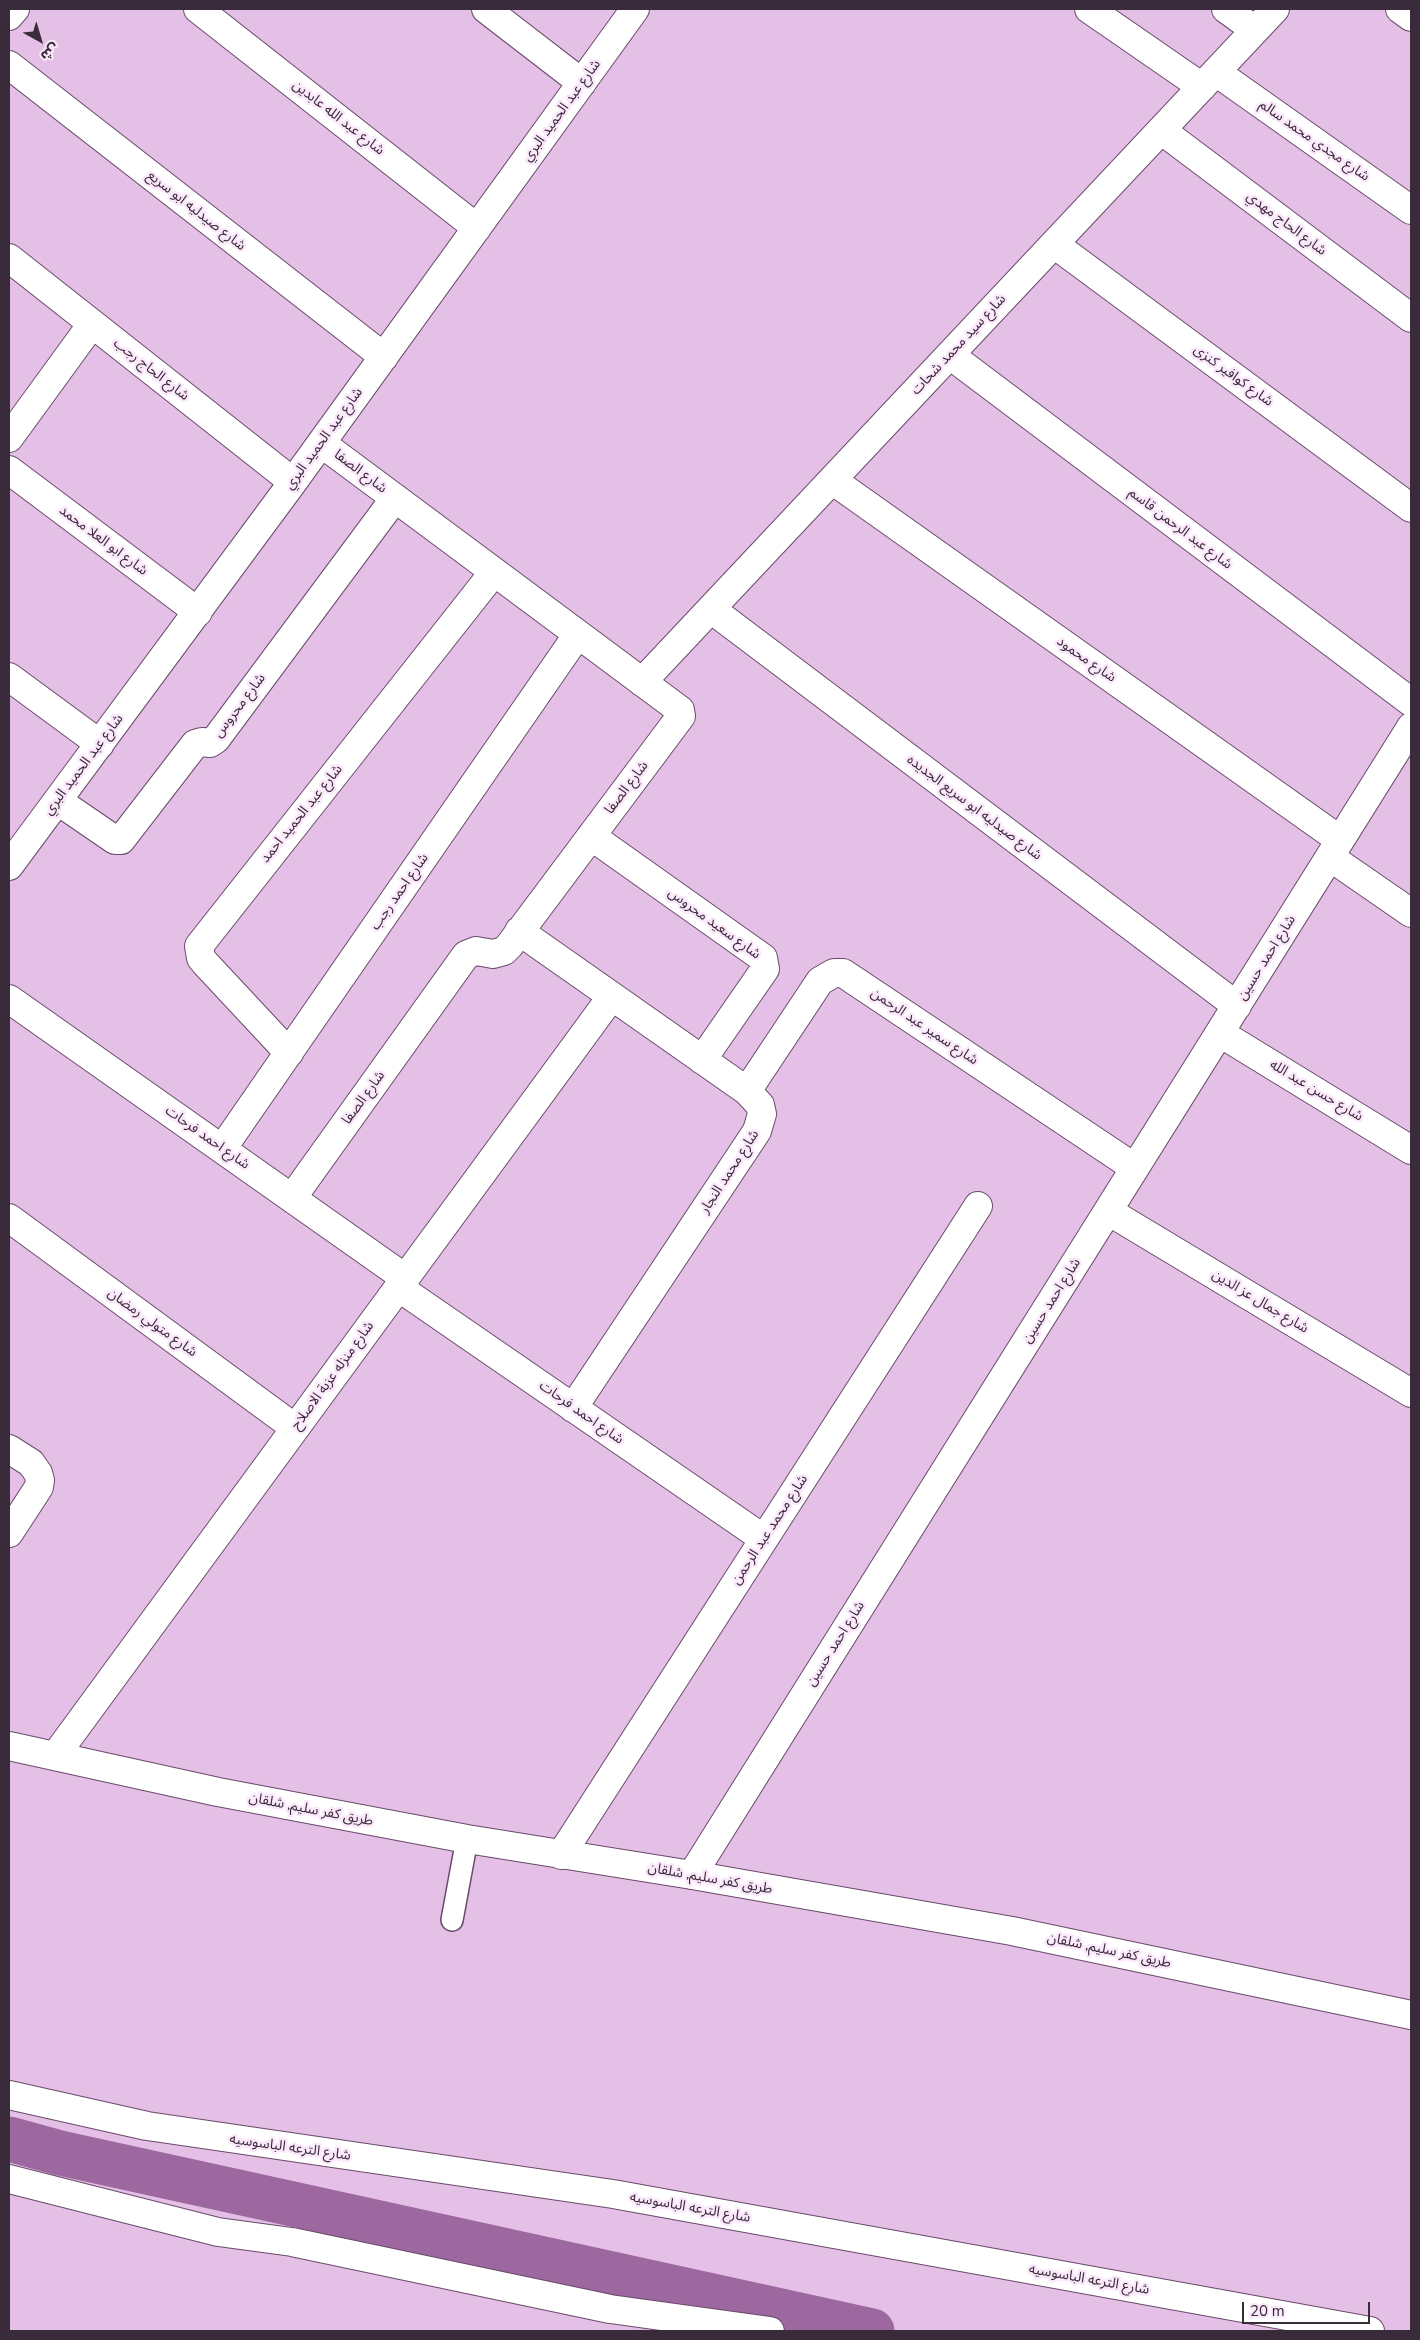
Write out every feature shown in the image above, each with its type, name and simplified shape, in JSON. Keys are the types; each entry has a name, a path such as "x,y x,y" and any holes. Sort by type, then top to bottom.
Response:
{"street":[{"path":"9,16 15,9"},
{"name":"شارع عبد الله عابدين","path":"198,9 478,228"},
{"path":"486,9 582,83"},
{"name":"شارع عبد الحميد البري","path":"9,866 293,482 635,9"},
{"name":"شارع مجدي محمد سالم","path":"1089,9 1209,80 1411,210"},
{"path":"1226,9 1256,30"},
{"name":"شارع سيد محمد شحات","path":"642,682 1275,9"},
{"path":"1400,9 1411,17"},
{"name":"شارع صيدليه ابو سريع","path":"9,65 384,357"},
{"name":"شارع الحاج مهدي","path":"1161,130 1411,318"},
{"name":"شارع كوافير كنزى","path":"1054,244 1411,508"},
{"name":"شارع الحاج رجب","path":"9,258 293,482"},
{"path":"9,438 92,324"},
{"name":"شارع عبد الرحمن قاسم","path":"950,355 1411,702"},
{"name":"شارع الصفا","path":"292,1198 466,955 476,951 493,954 499,953 508,946 680,716 680,710 321,443"},
{"name":"شارع ابو العلا محمد","path":"9,470 198,612"},
{"name":"شارع محمود","path":"832,480 1335,849 1411,913"},
{"name":"شارع محروس","path":"58,800 115,840 121,840 195,744 202,742 210,743 216,738 395,498"},
{"name":"شارع عبد الحميد احمد","path":"289,1053 205,963 201,958 199,946 494,572"},
{"name":"شارع صيدليه ابو سريع الجديده","path":"711,609 1237,1006"},
{"name":"شارع احمد رجب","path":"222,1149 578,634"},
{"path":"9,677 100,744"},
{"name":"شارع احمد حسين","path":"692,1875 1411,727"},
{"name":"شارع سعيد محروس","path":"591,836 764,958 766,969 702,1060"},
{"name":"شارع محمد النجار","path":"519,931 747,1091 760,1105 761,1123 758,1131 573,1408"},
{"name":"شارع سمير عبد الرحمن","path":"747,1091 820,982 834,973 843,973 1135,1168"},
{"name":"شارع منزله عزبة الاصلاح","path":"55,1756 612,996"},
{"name":"شارع احمد فرحات","path":"9,999 292,1198 573,1408 764,1539"},
{"name":"شارع حسن عبد الله","path":"1220,1033 1411,1150"},
{"name":"شارع محمد عبد الرحمن","path":"562,1855 978,1206"},
{"name":"شارع جمال عز الدين","path":"1108,1211 1411,1393"},
{"name":"شارع متولي رمضان","path":"9,1218 295,1428"},
{"path":"9,1449 31,1463 38,1473 40,1480 39,1487 9,1533"},
{"name":"طريق كفر سليم, شلقان","path":"9,1746 218,1792 467,1840 692,1875 1012,1931 1411,2015"},
{"name":"شارع الترعه الباسوسيه","path":"9,2096 147,2126 613,2194 1370,2331"},
{"path":"9,2179 218,2232 292,2242 610,2309 770,2331"}],"lane":[{"path":"452,1920 467,1840"}],"waterway":[{"path":"9,2139 60,2153 872,2331"}]}
